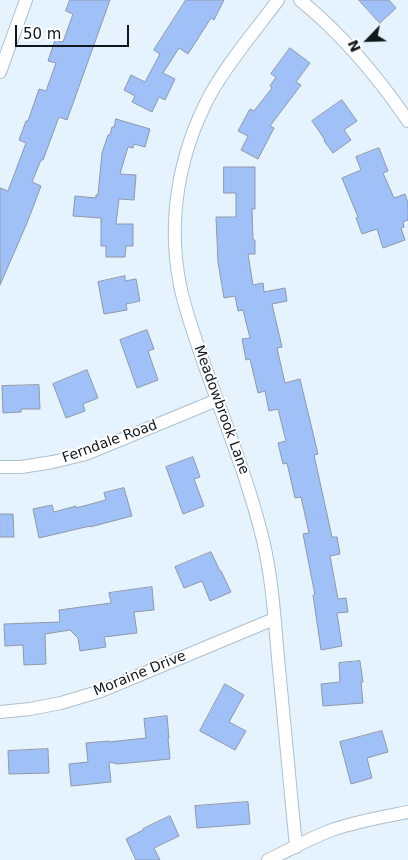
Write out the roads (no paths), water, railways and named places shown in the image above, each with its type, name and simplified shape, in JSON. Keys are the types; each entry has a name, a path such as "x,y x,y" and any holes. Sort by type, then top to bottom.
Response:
{"street":[{"path":"0,72 26,0"},
{"name":"Meadowbrook Lane","path":"278,0 223,74 210,95 190,141 182,171 176,201 174,235 180,284 187,312 238,456 263,543 274,619 296,847"},
{"path":"300,0 336,32 384,88 408,122"},
{"name":"Ferndale Road","path":"0,467 21,467 86,454 217,400"},
{"name":"Moraine Drive","path":"0,712 61,703 94,693 274,619"},
{"path":"268,860 329,831 379,817 408,812"}]}
